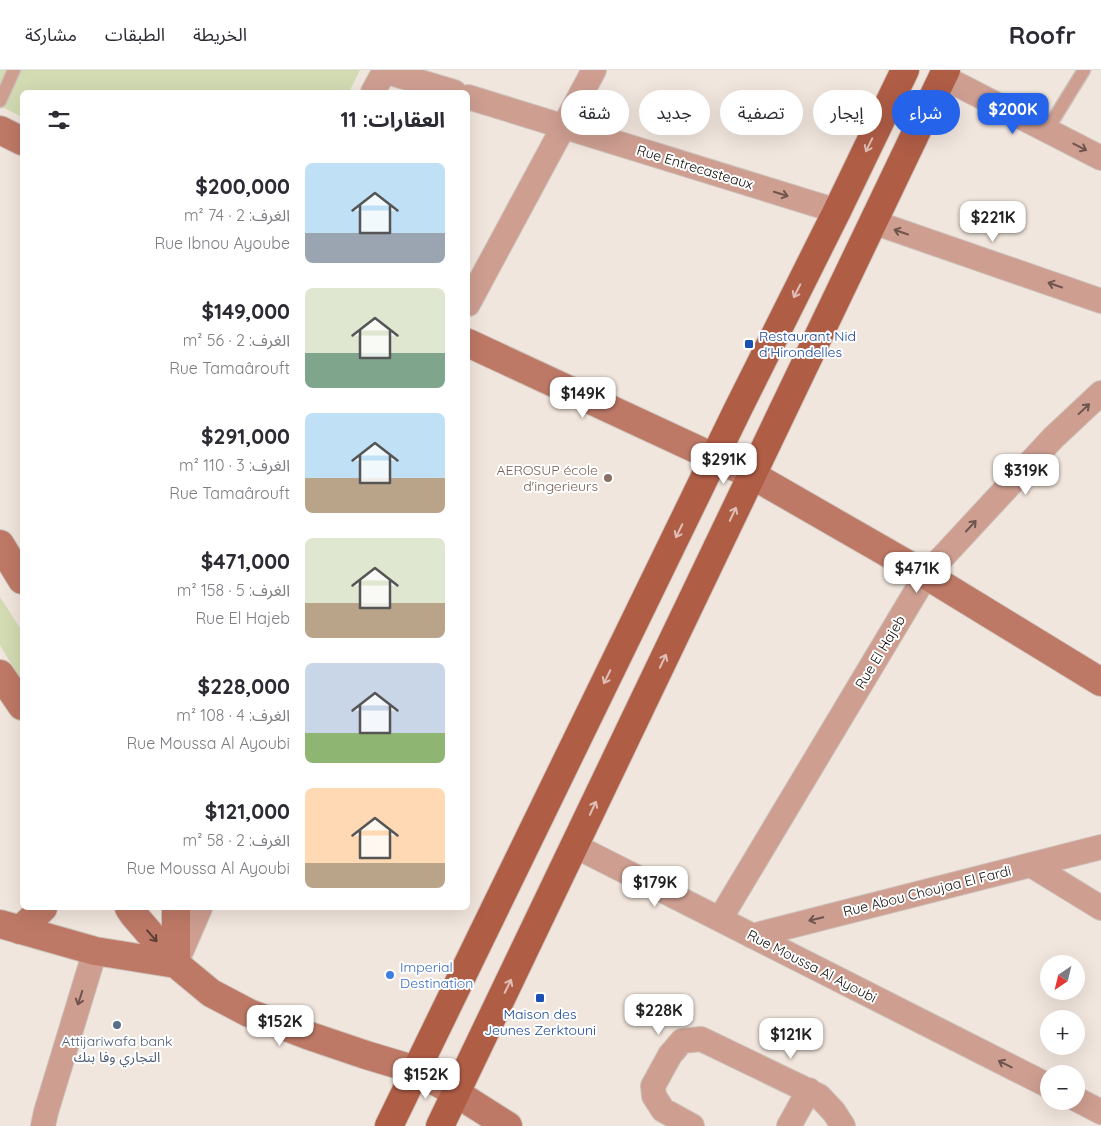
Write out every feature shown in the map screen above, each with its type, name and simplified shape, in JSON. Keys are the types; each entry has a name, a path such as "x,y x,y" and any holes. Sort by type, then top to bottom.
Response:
{"main road":[{"path":"389,1126 905,70"},
{"path":"440,1126 945,74"}],"street":[{"path":"375,90 385,70 448,90"},
{"path":"583,90 594,70"},
{"path":"945,74 1101,158"},
{"name":"Rue Entrecasteaux","path":"470,98 561,125"},
{"path":"0,130 20,140"},
{"path":"470,300 561,130"},
{"name":"Rue Entrecasteaux","path":"592,135 837,211"},
{"path":"873,222 1101,301"},
{"path":"470,346 752,475 926,575 1101,682"},
{"name":"Rue El Hajeb","path":"720,919 926,575 1053,438 1101,393"},
{"path":"0,545 20,577"},
{"path":"0,674 20,703"},
{"name":"Rue Moussa Al Ayoubi","path":"575,846 1040,1081"},
{"name":"Rue Abou Choujaa El Fardi","path":"752,936 1101,846"},
{"path":"1031,864 1101,908"},
{"path":"10,927 40,910"},
{"path":"130,910 176,964 211,993 250,1013 366,1055 416,1070 508,1126"},
{"path":"176,910 176,964"},
{"path":"176,964 199,910"},
{"path":"10,927 94,951 176,964"},
{"path":"43,1126 94,951"},
{"path":"692,1126 662,1110 654,1096 653,1086 670,1055 682,1040 701,1039 820,1096 843,1126"},
{"path":"789,1126 809,1090"},
{"path":"1085,1104 1101,1112"}],"lane":[{"path":"0,101 14,70"},
{"path":"1047,130 1084,70"}],"green space":[{"path":"0,70 360,70 350,90 20,90 20,116 0,106"},
{"path":"0,597 20,628 20,679 0,645"}],"place":[{"name":"Restaurant Nid d'Hirondelles","path":"749,344"},
{"name":"AEROSUP école d'ingerieurs","path":"608,478"},
{"name":"Imperial Destination","path":"390,975"},
{"name":"Maison des Jeunes Zerktouni","path":"540,998"},
{"name":"Attijariwafa bank التجاري وفا بنك","path":"117,1025"}]}
